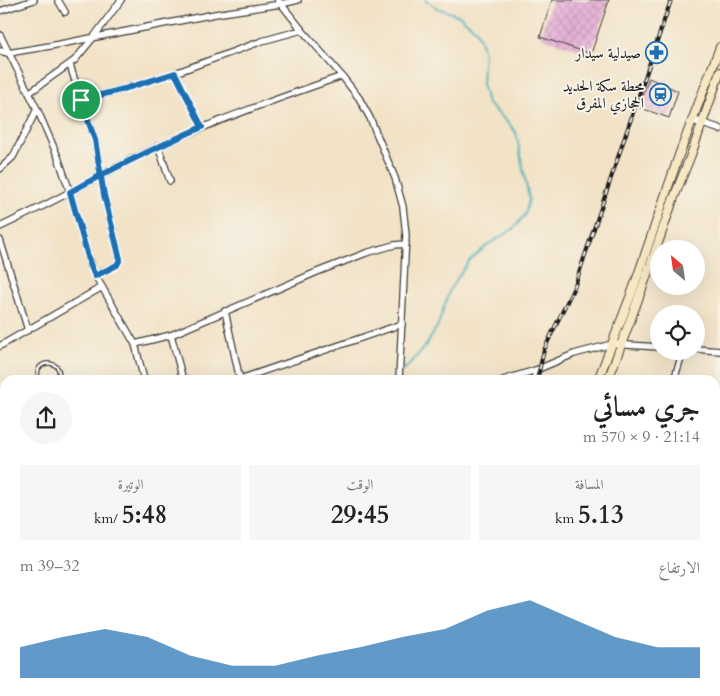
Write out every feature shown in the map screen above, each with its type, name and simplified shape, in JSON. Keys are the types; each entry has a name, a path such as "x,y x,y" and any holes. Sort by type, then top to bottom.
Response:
{"main road":[{"path":"600,375 720,47"},
{"path":"610,375 719,77"},
{"path":"665,196 673,200"}],"street":[{"path":"0,11 34,0"},
{"path":"58,0 64,12"},
{"path":"28,93 75,60 120,0"},
{"path":"0,51 8,53 298,0"},
{"path":"280,2 359,98 370,118 389,163 405,218 406,244 399,375"},
{"path":"81,100 175,73 262,41 302,30"},
{"path":"0,35 28,93 38,109 70,192 90,264 95,276 135,344 143,375"},
{"path":"70,65 95,140 104,195 120,259 117,265 95,276"},
{"path":"175,73 202,127"},
{"path":"0,227 158,146 260,104 342,76"},
{"path":"0,169 13,157 38,109"},
{"path":"692,120 720,129"},
{"path":"158,146 170,181"},
{"path":"0,240 28,330"},
{"path":"135,344 171,335 366,253 406,244"},
{"path":"0,346 102,287"},
{"path":"225,311 239,375"},
{"path":"252,375 402,324"},
{"path":"171,335 182,375"},
{"path":"519,375 574,354 612,344 650,346"},
{"path":"705,350 720,351"},
{"path":"676,375 680,360"},
{"path":"535,375 536,370"}],"lane":[{"path":"38,375 40,367 50,363 56,366 59,371 59,375"}],"building":[{"path":"552,0 609,0 591,54 540,37"},
{"name":"محطة سكة الحديد الحجازي المفرق","path":"649,78 678,91 669,118 638,107"}],"waterway":[{"path":"401,372 427,344 438,325 450,289 469,261 489,244 512,230 525,215 529,199 516,132 487,103 482,83 484,52 477,31 460,16 437,8 425,0"}],"railway":[{"path":"538,375 544,350 575,285 671,0"}],"place":[{"name":"صيدلية سيدار","path":"657,53"},
{"name":"محطة سكة الحديد الحجازي المفرق","path":"660,95"}],"route":[{"path":"81,100 95,140 101,174 104,195 120,259 117,265 95,276 70,192 101,174 202,127 175,73 81,100"}]}
